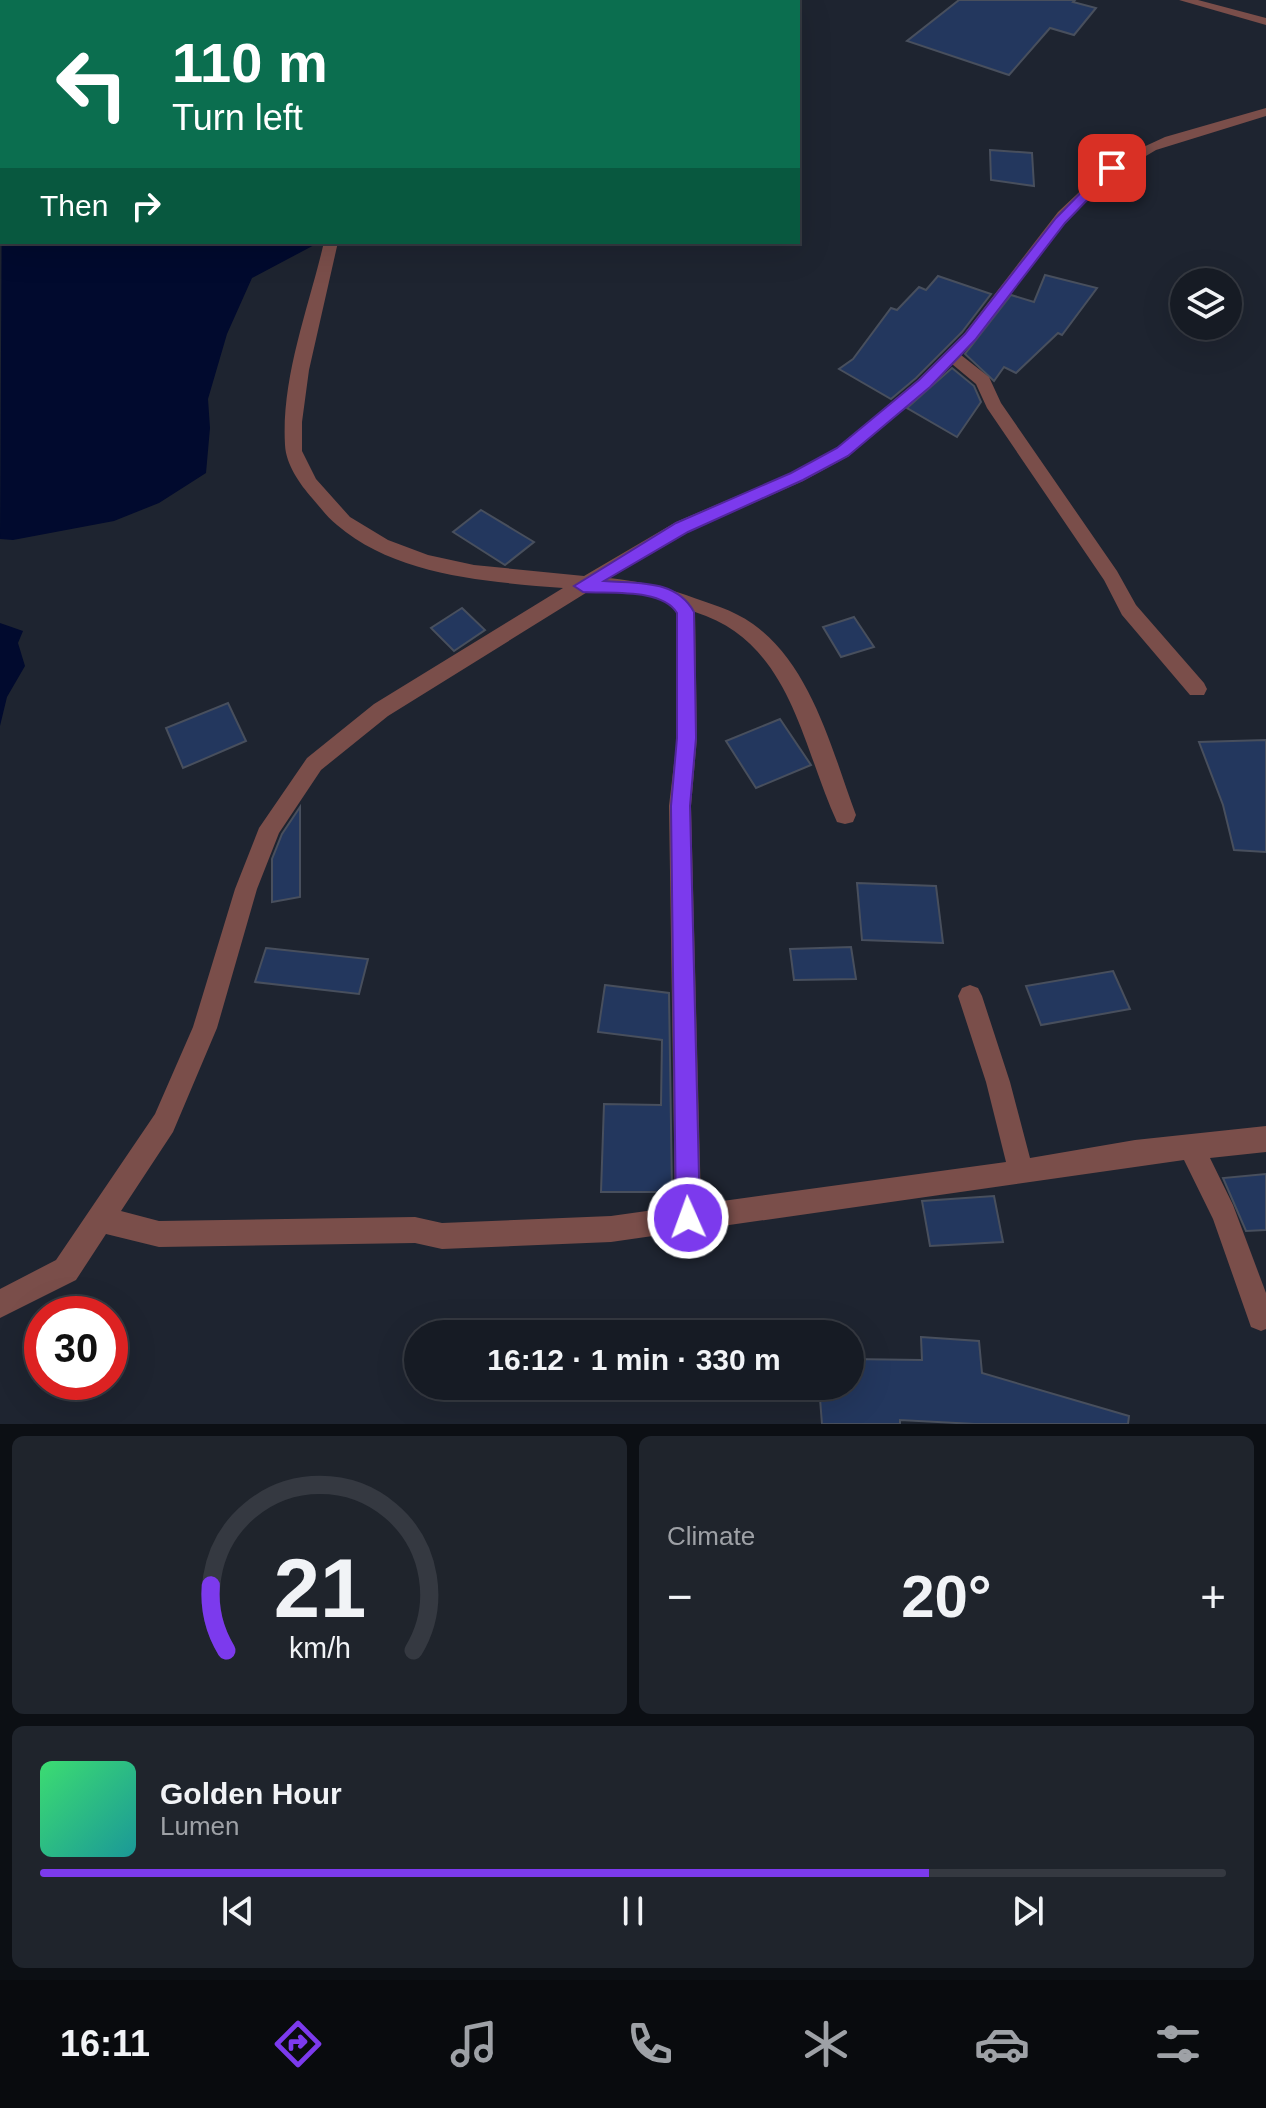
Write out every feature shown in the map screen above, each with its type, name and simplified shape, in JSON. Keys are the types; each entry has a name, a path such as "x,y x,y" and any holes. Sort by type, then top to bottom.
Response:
{"street":[{"path":"1185,0 1266,22"},
{"path":"0,1304 66,1270 164,1123 205,1028 246,889 270,828 314,764 381,710 682,527 797,477 843,452 924,384 952,356 1077,201 1112,168 1171,140 1266,112"},
{"path":"331,244 297,403 293,447 301,472 326,508 384,546 450,568 583,586 645,589 729,615 757,635 794,683 845,815"},
{"path":"952,356 983,381 993,404 1111,576 1129,610 1197,689"},
{"path":"678,600 686,612 688,648 687,738 680,806 688,1218"},
{"path":"970,996 1002,1096 1021,1172"},
{"path":"100,1219 159,1234 415,1230 442,1236 611,1229 1266,1139"},
{"path":"1191,1147 1224,1214 1261,1317"}],"water":[{"path":"2,244 316,244 252,278 227,334 208,399 210,428 206,473 159,503 114,521 13,540 0,539"},
{"path":"0,623 23,631 18,643 25,666 7,697 0,726"}],"building":[{"path":"959,0 1075,0 1073,2 1096,8 1074,35 1050,28 1009,75 907,41"},
{"path":"990,150 1032,153 1034,186 991,180"},
{"path":"1045,275 1097,288 1062,335 1058,333 1016,373 1004,367 994,381 965,354 1011,295 1034,302"},
{"path":"938,276 991,294 962,332 916,378 891,399 839,369 853,359 891,308 897,310 919,287 926,290"},
{"path":"952,368 974,386 981,402 957,437 907,408"},
{"path":"481,510 534,542 505,565 453,532"},
{"path":"462,608 485,630 454,651 431,628"},
{"path":"854,617 874,647 841,657 823,627"},
{"path":"228,703 246,741 183,768 166,728"},
{"path":"780,719 811,765 756,788 726,741"},
{"path":"1266,740 1266,852 1234,850 1223,805 1199,742"},
{"path":"300,807 300,897 272,902 272,859 282,834"},
{"path":"857,883 936,886 943,943 862,940"},
{"path":"851,947 856,979 794,980 790,949"},
{"path":"266,948 368,959 359,994 255,982"},
{"path":"1113,971 1130,1009 1041,1025 1026,986"},
{"path":"605,985 669,993 672,1192 601,1192 604,1104 661,1105 662,1040 598,1032"},
{"path":"1266,1174 1266,1230 1246,1231 1223,1178"},
{"path":"994,1196 1003,1242 930,1246 922,1201"},
{"path":"921,1337 979,1341 982,1373 1129,1416 1128,1424 975,1424 900,1420 900,1424 822,1424 820,1400 864,1400 864,1359 922,1360"}],"route":[{"path":"688,1218 680,806 687,738 686,612 678,600 662,592 583,586 682,527 797,477 843,452 924,384 970,337 982,317 1061,220 1112,168"}]}
